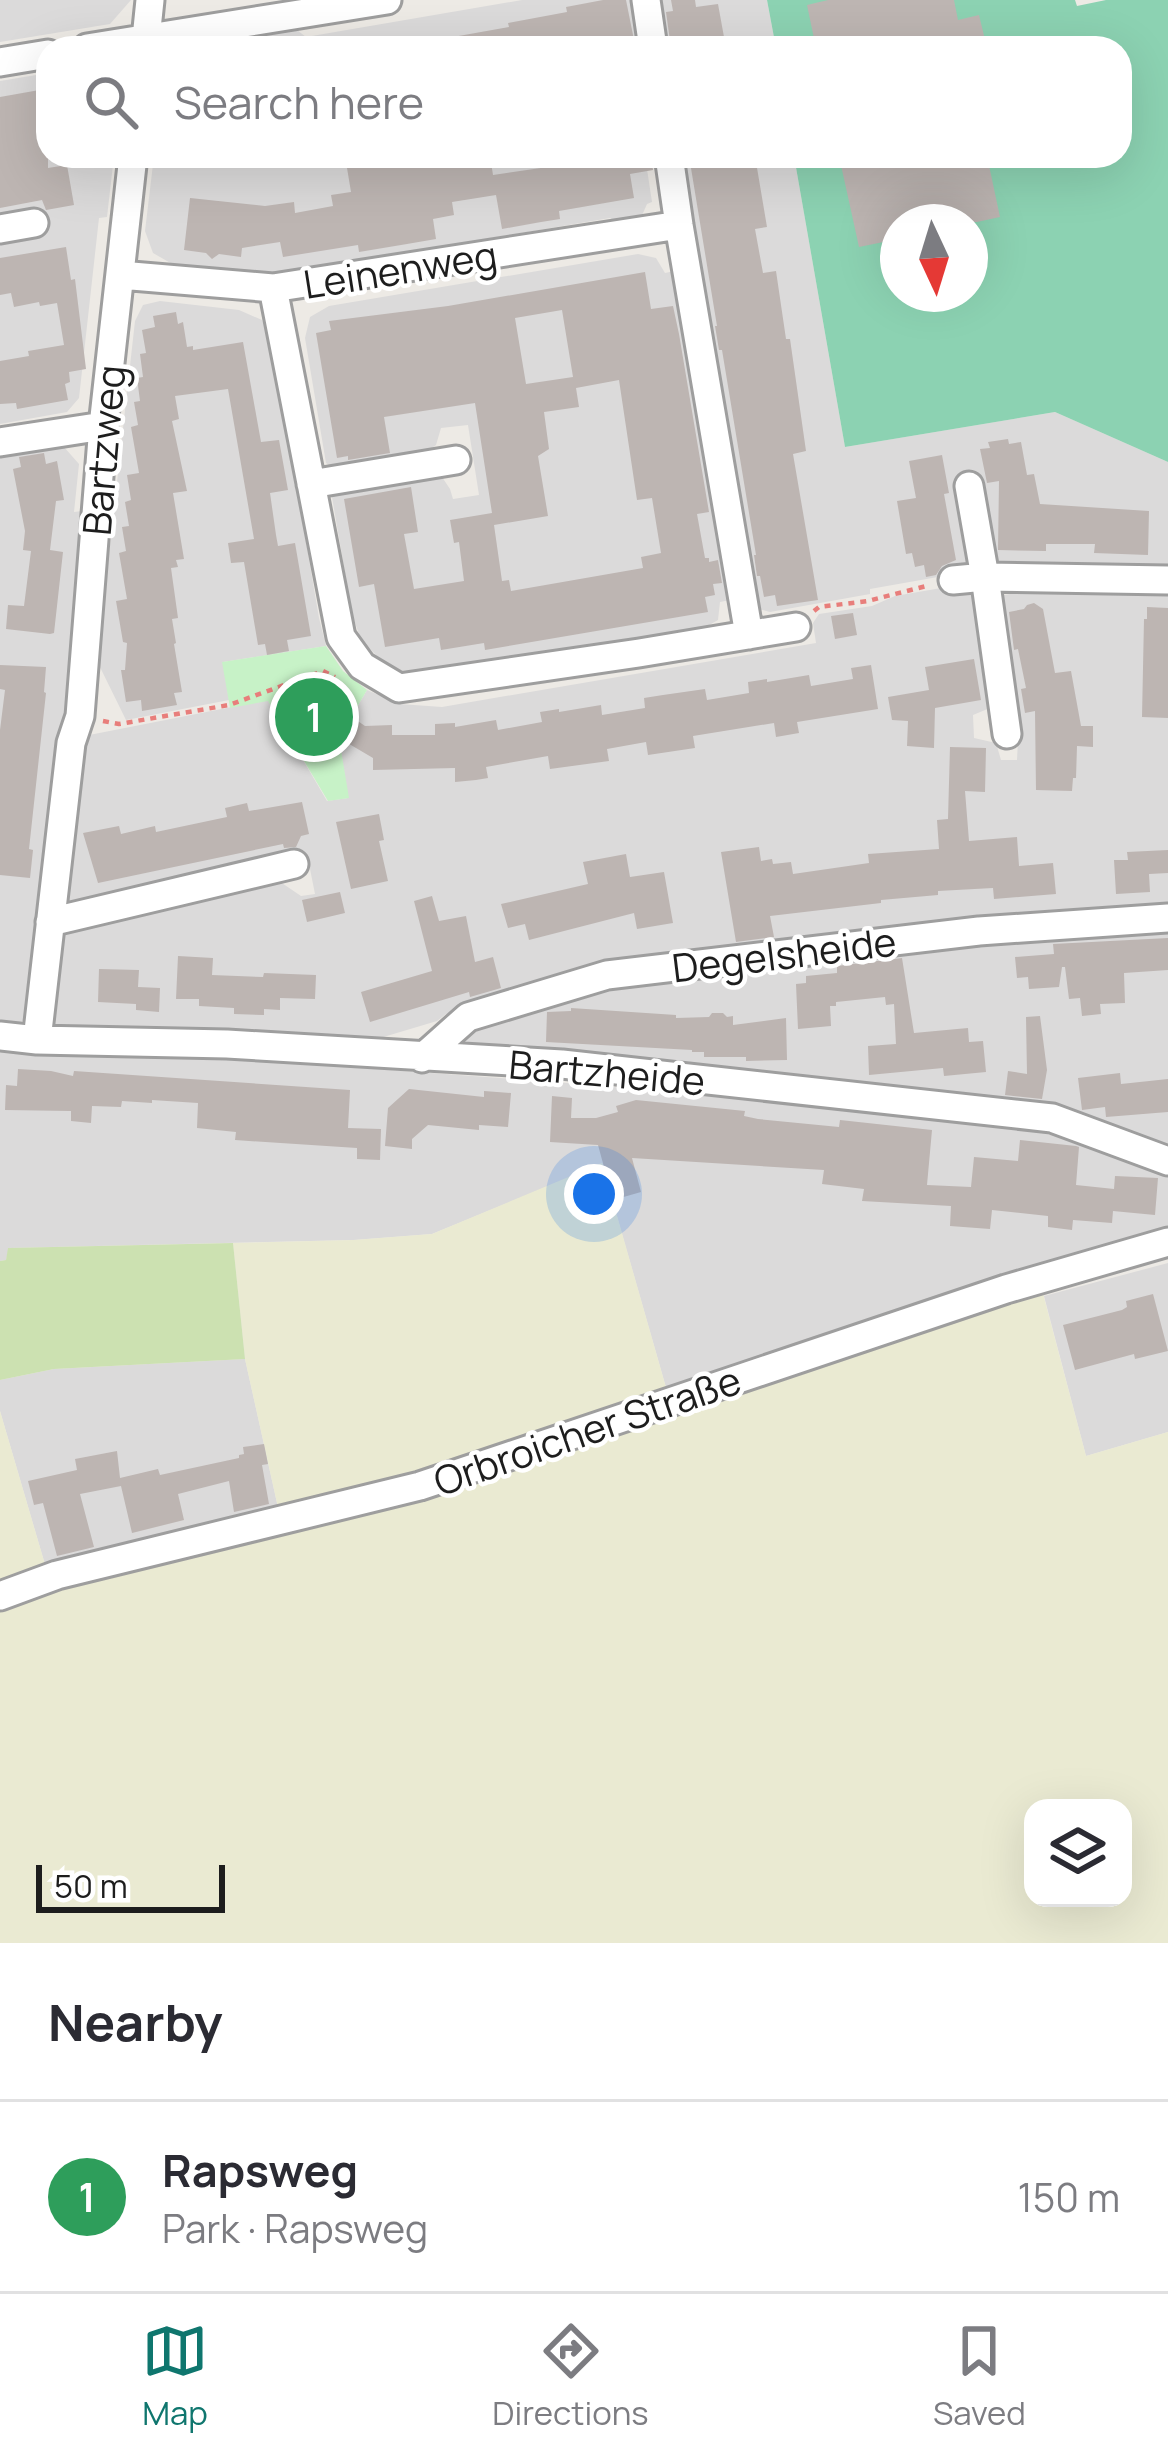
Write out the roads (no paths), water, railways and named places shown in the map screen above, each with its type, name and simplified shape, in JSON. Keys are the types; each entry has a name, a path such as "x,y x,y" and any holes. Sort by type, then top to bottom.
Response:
{"street":[{"path":"147,36 150,0"},
{"path":"185,36 387,0"},
{"path":"646,0 651,36"},
{"path":"0,62 36,56"},
{"name":"Bartzweg","path":"50,922 75,729 132,168"},
{"path":"671,168 749,635"},
{"path":"0,229 34,223"},
{"name":"Leinenweg","path":"120,275 273,288 679,225"},
{"path":"273,288 341,637 362,666 399,688 796,627"},
{"path":"0,442 104,425"},
{"path":"311,484 456,460"},
{"path":"969,486 1007,734"},
{"path":"953,580 1168,580"},
{"path":"38,1040 50,922 294,864"},
{"name":"Degelsheide","path":"422,1058 467,1017 607,975 979,932 1168,918"},
{"name":"Bartzheide","path":"0,1036 562,1064 1052,1118 1168,1161"},
{"name":"Orbroicher Straße","path":"0,1595 56,1575 421,1486 1006,1289 1168,1242"}],"place":[{"name":"Rapsweg","path":"314,717"}]}
